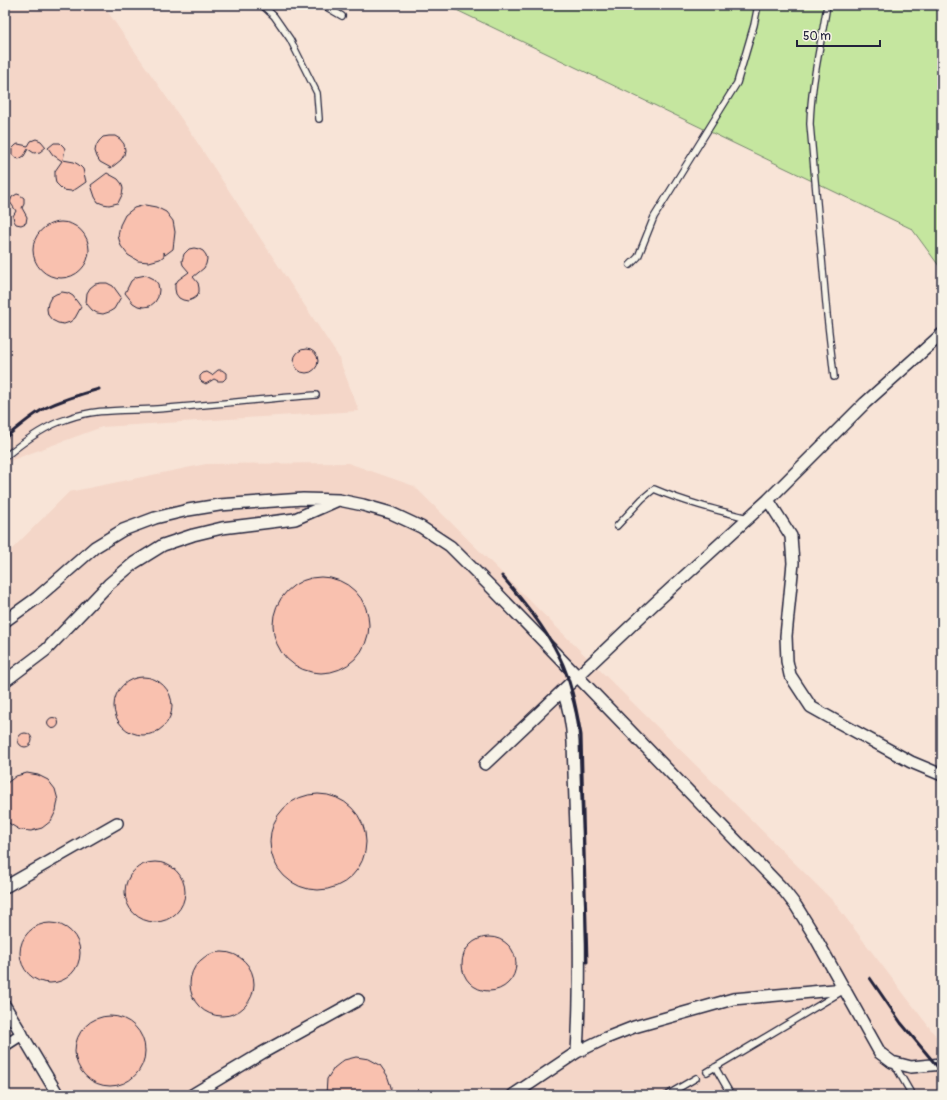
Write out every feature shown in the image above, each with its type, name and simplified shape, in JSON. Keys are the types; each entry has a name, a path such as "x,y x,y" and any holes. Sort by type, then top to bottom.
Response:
{"street":[{"path":"485,764 654,604 768,500 865,403 942,334"},
{"path":"5,621 37,598 95,547 123,530 155,518 188,510 219,505 303,499 339,500 363,504 391,513 421,527 450,546 578,676 782,888 796,906 845,989 880,1053 892,1062 910,1067 942,1064"},
{"path":"5,682 46,650 109,584 134,563 163,545 193,534 222,528 295,519 339,500"},
{"path":"768,500 791,536 793,563 786,636 790,675 811,706 911,762 942,775"},
{"path":"563,691 569,707 573,742 579,964 577,1052"},
{"path":"5,887 117,823"},
{"path":"513,1095 577,1052 634,1027 733,999 845,989"},
{"path":"192,1095 262,1053 358,1000"},
{"path":"5,1006 58,1095"},
{"path":"5,1045 22,1034"}],"lane":[{"path":"262,5 274,16 290,39 317,93 319,119"},
{"path":"323,5 342,16"},
{"path":"630,265 638,257 654,217 737,83 758,5"},
{"path":"827,5 810,102 810,124 826,315 834,377"},
{"path":"5,457 26,440 46,428 66,419 90,412 157,409 316,396"},
{"path":"617,526 642,499 654,490 674,498 748,518"},
{"path":"707,1072 845,989"},
{"path":"892,1062 912,1095"},
{"path":"715,1067 731,1095"},
{"path":"667,1095 696,1078"}],"shaded area":[{"path":"5,5 103,5 187,127 338,356 359,411 102,427 12,460 5,470"},
{"path":"348,463 414,486 833,901 942,1044 942,1095 5,1095 5,556 69,492 206,464"}],"green space":[{"path":"446,5 942,5 942,270 912,229"}],"building":[{"path":"115,136 120,139 124,144 125,150 121,160 111,168 100,162 95,151 99,141 103,137"},
{"path":"36,139 41,141 46,147 40,152 34,153 28,149 24,156 19,159 12,155 12,149 16,145 28,146 31,141"},
{"path":"54,143 60,143 64,147 63,160 74,162 83,169 86,182 76,189 71,191 63,190 56,183 55,171 62,161 53,155 48,148"},
{"path":"107,173 118,179 122,184 123,189 118,203 109,205 98,202 91,185"},
{"path":"17,194 24,198 22,208 27,217 26,223 21,225 16,224 14,221 13,216 16,211 10,202 12,197"},
{"path":"145,205 156,207 166,212 173,221 175,232 173,249 165,255 164,252 164,256 160,259 149,262 138,261 128,255 121,246 118,236 120,225 125,215 134,208"},
{"path":"55,222 67,222 81,230 89,244 87,261 81,270 67,278 55,278 45,273 38,266 33,256 33,244 38,234 45,227"},
{"path":"194,248 203,251 207,259 204,268 193,277 198,283 199,292 196,297 188,301 179,298 176,294 175,285 178,280 189,272 183,265 182,261 184,254 189,249"},
{"path":"146,275 154,279 158,284 159,290 158,297 155,302 150,306 144,307 133,303 125,293 131,281 136,277"},
{"path":"107,283 113,286 121,297 114,309 103,314 92,310 86,303 87,293 90,288 95,284"},
{"path":"62,292 73,296 81,307 75,318 64,324 52,320 48,315 47,309 51,297"},
{"path":"306,349 315,352 318,361 315,370 306,373 297,370 294,361 297,352"},
{"path":"218,370 222,370 226,373 226,378 223,381 214,379 206,384 200,380 200,376 203,373 207,372 212,375"},
{"path":"321,577 339,581 348,585 355,591 361,598 365,607 369,625 365,643 361,652 355,659 348,665 339,669 321,673 303,669 294,665 287,659 281,652 277,643 273,625 277,607 281,598 287,591 294,585 303,581"},
{"path":"143,677 159,682 167,690 172,706 167,722 159,730 143,735 127,730 119,722 114,706 119,690 127,682"},
{"path":"51,718 55,718 57,719 57,727 51,728 48,725 48,721"},
{"path":"25,733 30,735 32,740 30,745 25,747 20,745 18,740 20,735"},
{"path":"27,773 38,775 48,780 55,789 58,800 56,811 51,821 42,828 31,831 20,830 10,824 5,818 5,787 7,783 16,776"},
{"path":"318,794 336,797 352,808 363,824 366,842 363,860 352,876 336,887 318,890 300,887 284,876 273,860 270,842 273,824 284,808 300,797"},
{"path":"149,862 161,862 177,870 183,880 185,892 183,904 177,914 161,922 149,922 133,914 125,898 125,886 133,870"},
{"path":"50,923 66,928 71,932 75,937 80,953 75,969 71,974 66,978 50,983 34,978 29,974 25,969 20,953 25,937 29,932 34,928"},
{"path":"484,937 494,937 504,941 512,949 516,959 516,969 512,979 504,987 494,991 484,991 474,987 466,979 462,969 462,959 466,949 474,941"},
{"path":"222,952 234,954 245,961 252,972 254,984 252,996 245,1007 234,1014 222,1016 210,1014 199,1007 192,996 190,984 192,972 199,961 210,954"},
{"path":"110,1016 123,1019 135,1026 142,1038 145,1051 142,1064 135,1076 123,1083 110,1086 97,1083 85,1076 78,1064 75,1051 78,1038 85,1026 97,1019"},
{"path":"356,1057 369,1059 380,1065 387,1075 391,1087 390,1095 326,1095 327,1079 334,1068 344,1060"}],"railway":[{"path":"5,438 45,408 72,397 99,389"},
{"path":"502,576 547,634 563,665 575,704 581,735 587,962"},
{"path":"870,978 901,1023 942,1072"}]}
